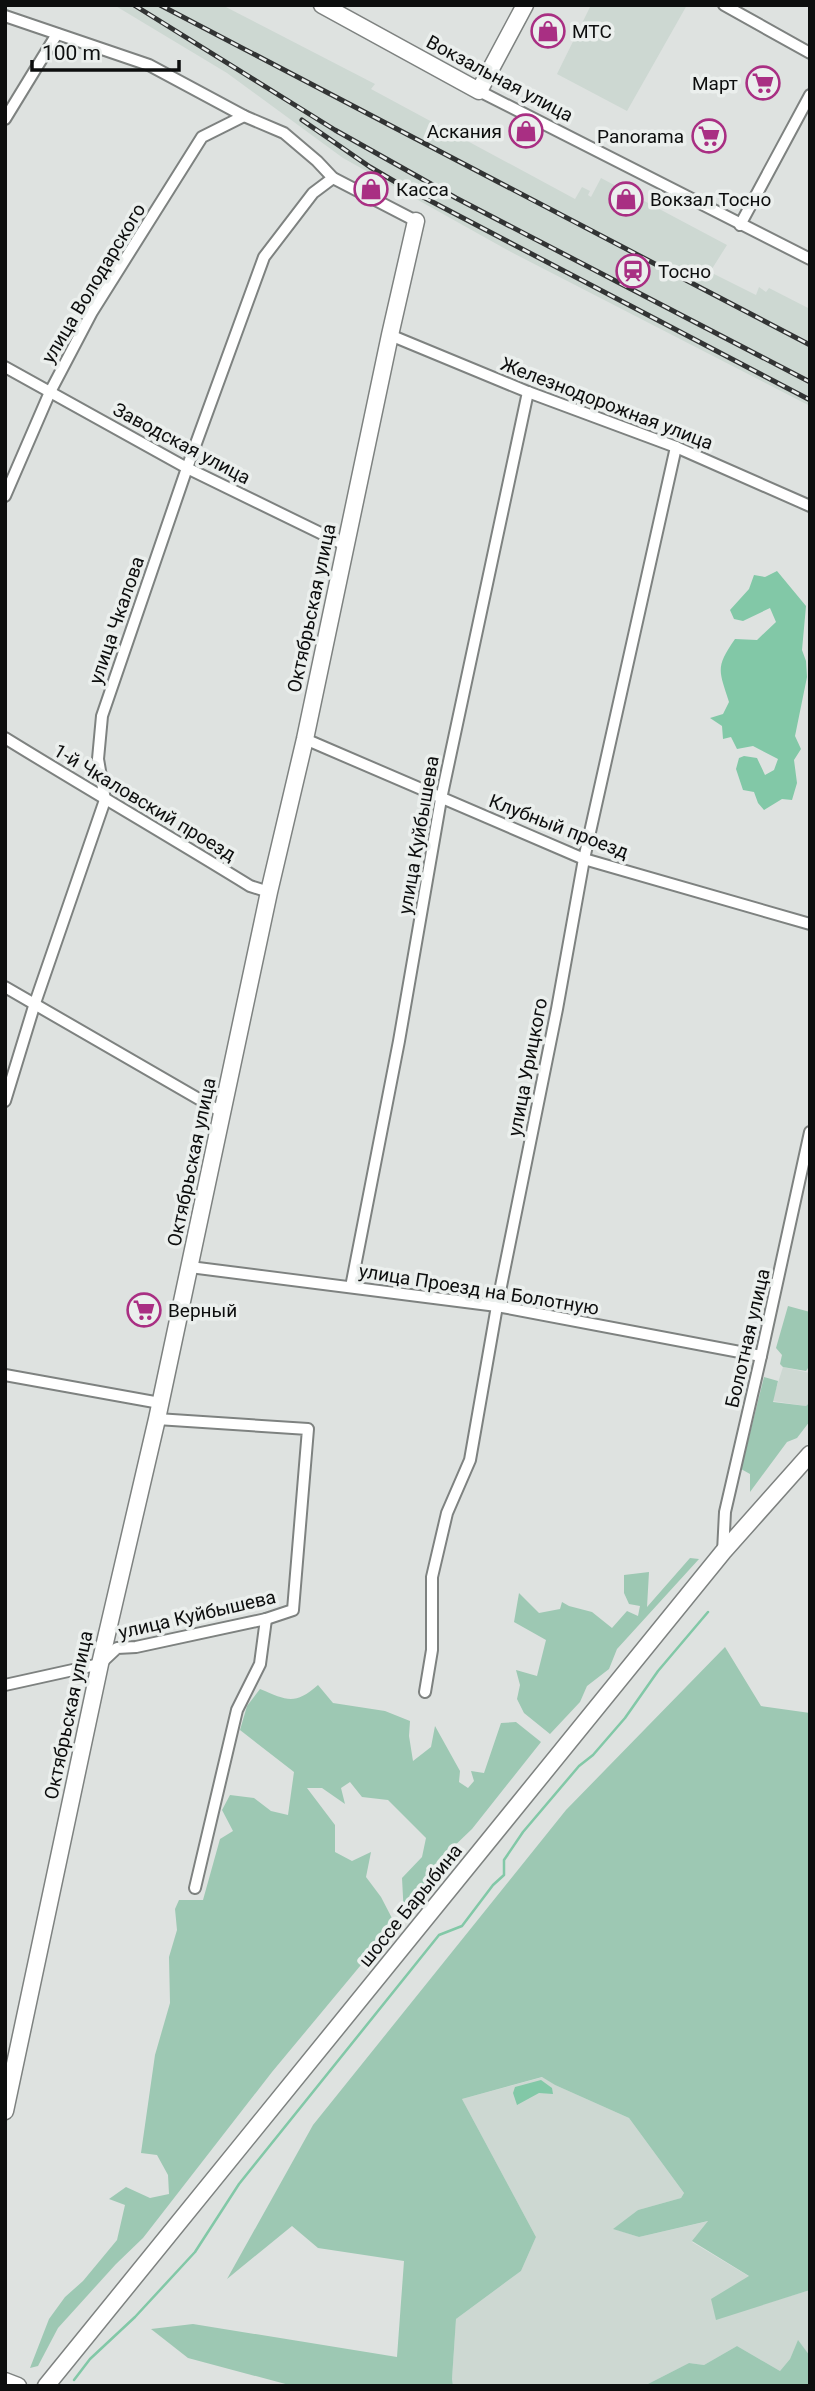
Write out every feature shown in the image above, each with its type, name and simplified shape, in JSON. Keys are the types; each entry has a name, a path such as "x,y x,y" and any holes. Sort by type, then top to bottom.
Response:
{"street":[{"name":"Вокзальная улица","path":"322,5 478,91 810,259"},
{"path":"478,91 525,5"},
{"path":"724,5 810,53"},
{"path":"5,16 149,65 244,116 284,133 333,178 416,220"},
{"path":"5,119 57,34"},
{"path":"740,225 810,95"},
{"name":"улица Володарского","path":"5,496 50,392 92,312 202,137 244,116"},
{"name":"улица Чкалова","path":"5,1101 35,1003 104,800 98,759 102,716 187,468 264,257 313,193 333,178"},
{"name":"Октябрьская улица","path":"5,2111 100,1664 190,1267 416,220"},
{"name":"Железнодорожная улица","path":"390,335 528,392 676,447 810,506"},
{"name":"Заводская улица","path":"5,367 187,468 345,545"},
{"name":"улица Куйбышева","path":"351,1287 399,1041 441,799 528,392"},
{"name":"улица Урицкого","path":"425,1692 432,1650 432,1577 447,1514 470,1460 497,1306 557,1009 584,859 676,447"},
{"name":"1-й Чкаловский проезд","path":"5,738 250,886 269,892"},
{"name":"Клубный проезд","path":"305,739 584,859 810,924"},
{"path":"5,987 223,1113"},
{"name":"Болотная улица","path":"723,1552 725,1512 810,1132"},
{"name":"улица Проезд на Болотную","path":"190,1267 497,1306 761,1356"},
{"path":"5,1375 158,1411"},
{"name":"улица Куйбышева","path":"5,1685 100,1664 117,1648 136,1647 266,1619 293,1610 309,1429 158,1411"},
{"name":"шоссе Барыбина","path":"46,2386 723,1552 810,1454"},
{"path":"195,1888 237,1710 260,1664 266,1619"},
{"path":"5,2381 18,2386"}],"shaded area":[{"path":"114,5 222,5 375,84 371,89 575,199 582,187 590,191 588,195 591,197 601,178 727,245 710,272 756,295 759,287 766,292 769,288 810,309 810,406 511,252 343,158 227,73"},
{"path":"588,5 687,5 627,111 557,74 590,7"},
{"path":"777,571 806,606 802,650 807,677 795,736 801,749 794,760 797,783 792,800 782,799 764,810 754,792 743,790 736,769 739,758 757,758 765,775 774,770 778,759 753,746 737,749 731,737 723,739 722,726 710,718 723,714 729,702 721,669 724,657 735,639 757,640 776,622 770,608 743,621 734,619 730,610 749,589 754,575 765,577"},
{"path":"788,1306 810,1312 810,1365 806,1371 783,1367 780,1364 782,1355 776,1348"},
{"path":"783,1367 810,1373 810,1402 806,1406 772,1401"},
{"path":"764,1377 778,1381 773,1402 806,1406 810,1402 810,1421 797,1438 787,1442 750,1492 750,1474 741,1469"},
{"path":"690,1558 699,1559 617,1649 609,1669 587,1686 580,1702 550,1734 524,1713 517,1699 520,1685 516,1670 537,1676 546,1640 514,1622 519,1593 539,1613 560,1609 562,1602 592,1612 612,1628 627,1611 638,1616 640,1606 629,1604 624,1593 624,1575 649,1572 647,1607"},
{"path":"725,1647 761,1706 810,1713 810,2290 716,2320 711,2299 749,2276 692,2241 708,2221 639,2237 613,2229 638,2210 681,2198 684,2193 629,2118 542,2077 462,2099 536,2237 521,2271 456,2319 453,2386 293,2386 188,2358 151,2329 193,2324 397,2357 404,2261 318,2248 292,2226 227,2279 313,2125 566,1810"},
{"path":"318,1685 333,1703 385,1711 410,1721 409,1736 413,1761 431,1747 435,1726 460,1771 459,1782 468,1788 474,1781 471,1771 484,1773 501,1723 516,1722 541,1742 472,1829 448,1852 404,1916 402,1878 422,1857 426,1838 388,1800 362,1797 350,1782 341,1788 345,1804 322,1788 307,1788 335,1825 335,1852 352,1861 371,1852 366,1877 381,1897 395,1924 272,2072 143,2238 58,2328 38,2366 30,2368 49,2319 65,2297 83,2281 117,2240 125,2205 109,2199 126,2187 150,2198 169,2194 168,2175 157,2155 141,2153 155,2055 170,2003 169,1957 177,1930 175,1909 179,1900 203,1900 220,1839 233,1831 222,1810 230,1795 254,1798 271,1811 288,1815 294,1772 240,1730 247,1706 260,1689 290,1699 303,1696"},
{"path":"543,2077 629,2118 684,2193 681,2198 638,2210 614,2229 639,2237 709,2221 692,2242 750,2277 716,2319 810,2290 810,2356 798,2341 790,2359 780,2371 737,2346 704,2365 689,2363 644,2386 453,2386 456,2319 521,2271 536,2237 462,2099"},
{"path":"541,2080 552,2088 553,2094 539,2093 517,2105 513,2093 515,2087"},
{"path":"798,2340 810,2356 810,2386 644,2386 689,2363 704,2365 737,2346 780,2371 790,2359"}],"waterway":[{"path":"74,2380 90,2359 135,2317 195,2252 239,2184 439,1935 462,1926 493,1885 504,1875 504,1860 523,1832 579,1766 593,1755 625,1718 658,1671 708,1612"}],"railway":[{"path":"134,5 335,130 456,198 810,382"},
{"path":"160,5 810,345"},
{"path":"302,120 404,187 810,400"}],"place":[{"name":"МТС","path":"548,31"},
{"name":"Март","path":"763,83"},
{"name":"Аскания","path":"526,131"},
{"name":"Panorama","path":"709,136"},
{"name":"Касса","path":"371,189"},
{"name":"Вокзал Тосно","path":"626,199"},
{"name":"Тосно","path":"633,271"},
{"name":"Верный","path":"144,1310"}]}
